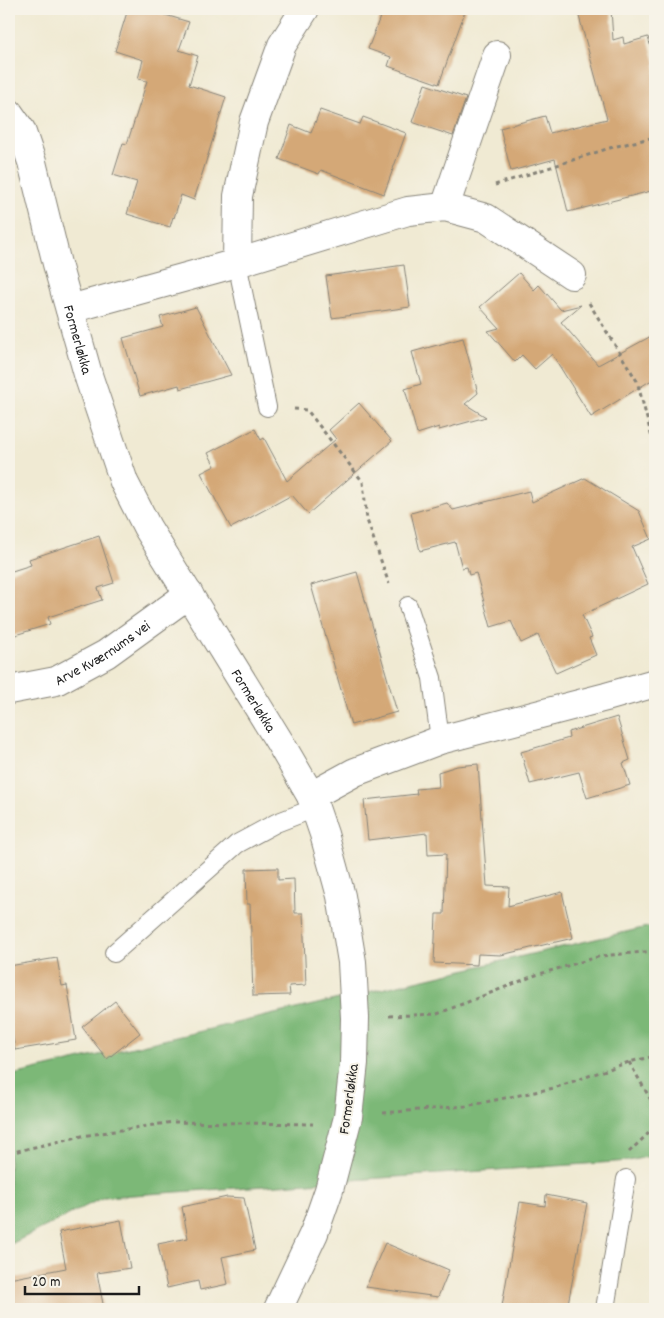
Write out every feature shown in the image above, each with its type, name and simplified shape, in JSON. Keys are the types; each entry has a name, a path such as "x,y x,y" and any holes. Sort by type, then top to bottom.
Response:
{"street":[{"path":"237,263 238,196 254,122 282,45 305,9"},
{"path":"445,207 497,55"},
{"name":"Formerløkka","path":"9,113 22,130 32,162 57,264 89,378 124,482 147,527 280,742 313,802 341,896 352,962 355,1018 354,1063 348,1117 329,1190 314,1233 278,1309"},
{"path":"70,309 237,263 408,211 445,207 486,218 572,275"},
{"name":"Arve Kværnums vei","path":"9,690 56,681 106,654 189,594"},
{"path":"313,802 355,772 440,740 655,683"}],"lane":[{"path":"237,263 267,406"},
{"path":"408,606 432,678 440,740"},
{"path":"114,953 237,844 313,802"},
{"path":"605,1309 626,1179"}],"path":[{"path":"494,185 655,137"},
{"path":"572,275 637,381 655,450"},
{"path":"267,406 307,410 363,482 367,520 390,586 408,606"},
{"path":"355,1018 438,1014 536,975 602,956 655,951"},
{"path":"629,1062 655,1107"},
{"path":"626,1179 623,1160 634,1146 654,1128 655,1123"}],"green space":[{"path":"647,927 655,927 655,1155 629,1161 104,1197 9,1245 9,1076"}],"building":[{"path":"128,9 145,9 189,22 179,50 198,56 189,85 226,97 194,200 181,195 170,227 127,214 137,182 113,175 123,143 127,144 147,81 138,79 143,60 115,51"},
{"path":"383,9 466,9 439,84 388,66 391,57 368,49"},
{"path":"577,9 611,9 613,40 623,37 624,44 648,37 655,63 655,190 568,212 555,159 511,171 500,128 545,116 550,133 607,119"},
{"path":"425,84 466,98 453,136 412,122"},
{"path":"320,110 360,124 363,117 406,133 384,194 321,170 319,174 279,159 291,125 311,133"},
{"path":"404,265 410,307 332,318 326,276"},
{"path":"519,273 534,290 539,285 561,310 581,305 561,322 598,365 655,334 655,378 591,417 552,354 535,369 522,355 515,362 488,331 499,328 480,307"},
{"path":"196,307 231,375 180,389 179,385 140,396 123,338 163,327 160,317"},
{"path":"463,338 478,393 465,404 486,417 439,430 439,427 417,434 405,389 421,384 412,352"},
{"path":"359,403 392,441 308,514 292,495 231,528 201,473 215,466 208,453 255,429 261,440 264,438 287,481 336,439 329,430"},
{"path":"585,478 639,511 651,539 632,547 648,584 582,615 592,637 589,638 596,655 556,673 538,635 521,643 511,621 491,627 476,573 469,575 467,567 462,568 455,542 420,551 411,513 447,503 453,510 529,491 532,502"},
{"path":"99,536 114,583 98,588 102,600 48,617 50,624 9,637 9,572 31,565 29,559"},
{"path":"357,572 397,712 351,725 311,585"},
{"path":"617,717 630,760 623,763 630,785 587,798 579,772 530,784 521,752 569,738 568,732"},
{"path":"478,764 487,886 509,887 508,906 562,892 573,938 501,955 478,954 477,965 434,963 436,914 444,914 446,854 428,855 427,833 368,840 364,800 417,794 416,789 439,787 438,772 457,766"},
{"path":"278,868 278,880 294,879 295,913 303,913 306,985 289,986 290,995 253,996 250,904 247,904 246,869"},
{"path":"57,958 62,986 67,985 76,1040 15,1050 9,1013 9,966"},
{"path":"115,1001 140,1033 107,1059 82,1027"},
{"path":"546,1195 587,1203 567,1309 522,1309 502,1306 520,1202 545,1206"},
{"path":"227,1197 244,1198 255,1250 222,1257 228,1284 200,1290 198,1281 167,1288 158,1244 188,1238 182,1207"},
{"path":"121,1220 130,1268 97,1273 104,1309 9,1309 9,1279 66,1268 59,1232"},
{"path":"385,1243 449,1270 438,1297 366,1287"}]}
